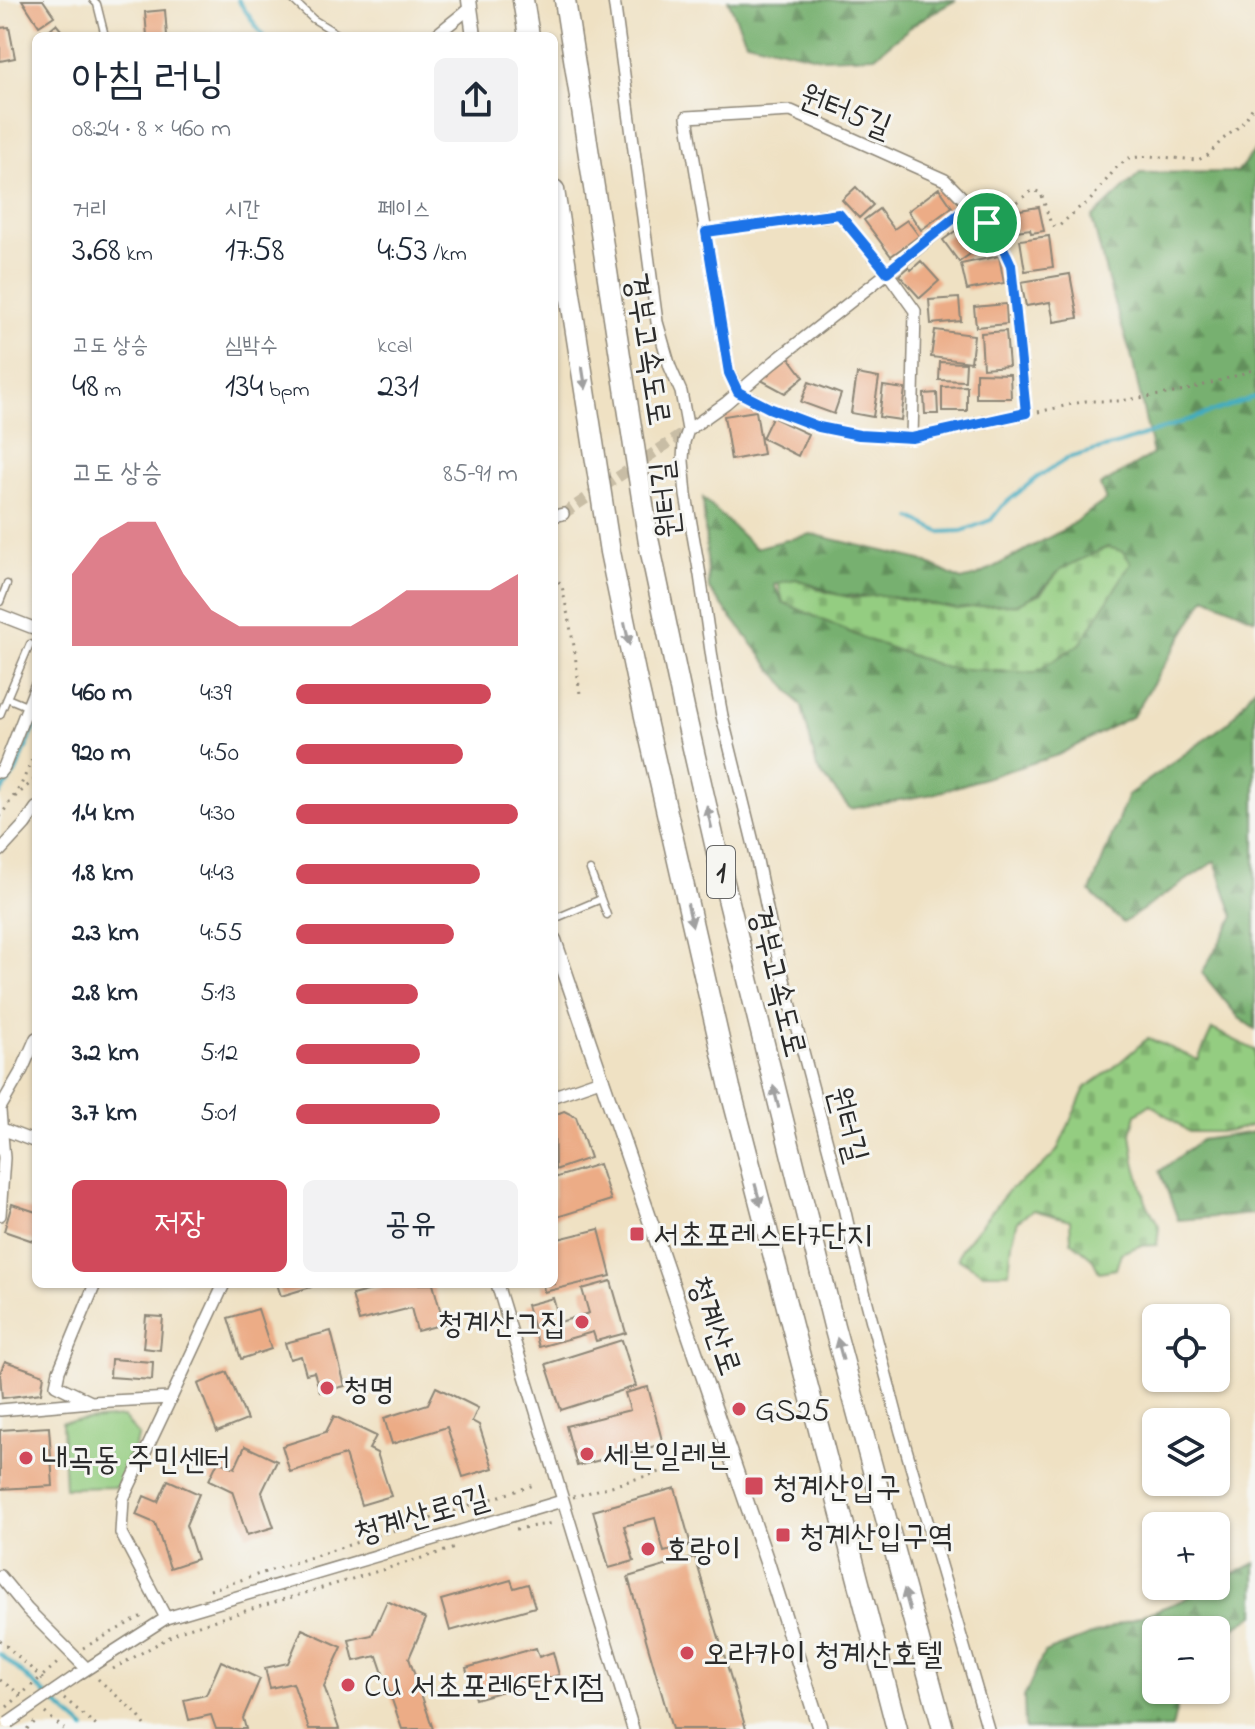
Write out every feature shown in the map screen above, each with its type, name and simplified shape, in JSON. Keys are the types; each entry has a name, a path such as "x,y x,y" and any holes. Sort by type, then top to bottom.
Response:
{"highway":[{"path":"523,0 528,32"},
{"name":"경부고속도로","path":"565,0 649,543 685,713 822,1281 943,1729"},
{"name":"1","path":"558,216 610,552 636,677 730,1088 897,1729"}],"street":[{"name":"원터길","path":"614,0 657,322 681,392 688,430 683,461 686,495 722,716 773,938 840,1188 855,1257 901,1432 988,1729"},
{"path":"439,32 470,4"},
{"path":"470,4 474,32"},
{"name":"원터5길","path":"706,232 687,117 791,111 945,180 987,223 1011,265 1026,413"},
{"name":"원터길","path":"688,430 726,403 969,206"},
{"path":"912,438 915,311 839,214 706,232 729,373 738,392 819,427 859,435 912,438 1026,413"},
{"path":"0,615 32,627"},
{"path":"0,772 32,708"},
{"path":"0,851 32,814"},
{"name":"청계산로","path":"558,951 767,1562 820,1729"},
{"path":"0,1215 4,1158 0,1109 32,1047"},
{"path":"558,1095 603,1079"},
{"path":"2,1129 32,1140"},
{"path":"91,1402 56,1385 93,1288"},
{"path":"163,1612 121,1533 123,1499 222,1288"},
{"path":"498,1288 633,1729"},
{"path":"0,1410 171,1398"},
{"name":"청계산로9길","path":"4,1726 163,1612 214,1602 562,1501"},
{"path":"0,1576 82,1671"}],"lane":[{"path":"93,0 97,4 104,32"},
{"path":"293,0 313,19 334,32"},
{"path":"0,602 7,584"},
{"path":"0,715 30,644"},
{"path":"7,698 32,708"},
{"path":"590,870 607,915"},
{"path":"558,917 601,899"}],"path":[{"path":"987,223 1033,190 1041,193 1050,221 1058,227 1088,203 1116,168 1129,158 1150,156 1198,160 1208,155 1241,125 1255,104"},
{"path":"1026,413 1086,401 1119,401 1180,392 1255,369"},
{"path":"558,580 562,586 574,646 580,694"},
{"path":"0,817 21,785 32,759"},
{"path":"12,801 32,782"},
{"path":"562,1501 688,1464"},
{"path":"210,1590 537,1484"},
{"path":"517,1529 554,1523"},
{"path":"109,1671 182,1630 456,1547"},
{"path":"0,1713 66,1656 163,1612"},
{"path":"89,1682 97,1678 137,1714 148,1729"},
{"path":"27,1729 38,1719"}],"green space":[{"path":"728,0 956,0 918,21 875,56 821,58 746,41"},
{"path":"1255,150 1255,619 1206,597 1133,716 1058,755 933,794 850,809 817,768 802,707 709,589 703,498 755,548 811,534 921,560 961,580 977,576 1065,529 1106,500 1100,486 1153,454 1131,354 1113,300 1092,218 1140,173 1237,172","holes":["1108,547 947,668 863,638 783,602 774,585 796,579 839,595 900,598 957,609 1017,604 1039,593 1061,569"]},
{"path":"1108,547 1124,552 1131,563 1081,643 1034,673 947,668 863,638 783,602 778,583 796,579 826,592 853,598 880,595 957,609 1017,604 1041,593 1061,569"},
{"path":"1255,687 1255,1029 1239,1018 1202,973 1234,917 1215,861 1123,923 1090,892 1128,795 1229,722"},
{"path":"1212,1029 1255,1050 1255,1125 1226,1132 1189,1132 1151,1104 1136,1114 1131,1134 1135,1162 1146,1202 1159,1226 1157,1245 1139,1246 1121,1253 1116,1269 1099,1272 1092,1258 1071,1241 1070,1220 1033,1210 1018,1220 1009,1273 983,1273 958,1258 961,1249 1009,1190 1057,1151 1085,1088 1148,1038 1198,1060"},
{"path":"1255,1132 1255,1214 1178,1220 1160,1171 1201,1140"},
{"path":"123,1417 139,1436 117,1487 65,1488 62,1422"},
{"path":"1255,1563 1255,1615 1230,1630 1230,1616 1142,1616 1142,1704 1178,1704 1172,1728 1025,1729 1024,1697 1044,1653 1183,1600 1230,1600 1230,1576"}],"building":[{"path":"22,0 43,0 54,16 39,26"},
{"path":"165,10 167,32 147,32 145,12"},
{"path":"56,24 63,32 47,32"},
{"path":"9,27 15,58 0,61 0,28"},
{"path":"856,187 873,205 859,218 842,200"},
{"path":"939,188 952,207 921,230 908,211"},
{"path":"1039,207 1044,231 1016,231 1013,211"},
{"path":"879,209 894,229 907,220 919,236 891,256 864,220"},
{"path":"969,221 988,241 959,262 943,240"},
{"path":"1049,236 1053,267 1025,271 1020,240"},
{"path":"999,256 1004,283 967,290 961,264"},
{"path":"921,261 939,281 920,298 899,275"},
{"path":"1070,274 1078,318 1054,322 1050,302 1026,306 1021,282"},
{"path":"959,298 961,321 931,324 929,300"},
{"path":"1006,304 1007,324 976,327 974,307"},
{"path":"935,330 974,335 971,362 931,357"},
{"path":"1006,331 1009,366 983,368 981,333"},
{"path":"789,357 804,377 785,393 761,380"},
{"path":"940,362 966,363 965,381 939,380"},
{"path":"976,373 1010,374 1011,398 976,398"},
{"path":"857,374 879,378 873,417 851,413"},
{"path":"809,382 841,394 834,414 801,402"},
{"path":"883,386 905,389 901,420 879,417"},
{"path":"967,386 967,411 942,411 942,387"},
{"path":"937,393 938,414 925,414 924,394"},
{"path":"756,411 763,454 731,460 724,416"},
{"path":"772,417 808,434 798,456 762,438"},
{"path":"564,1111 576,1117 590,1158 558,1169 558,1113"},
{"path":"599,1164 611,1200 558,1217 558,1177"},
{"path":"12,1204 32,1211 32,1241 4,1231"},
{"path":"599,1229 611,1276 544,1292 544,1288 558,1288 558,1239"},
{"path":"611,1281 626,1333 596,1341 593,1332 539,1347 527,1305 553,1298 560,1322 589,1313 582,1289"},
{"path":"278,1288 308,1288 281,1296"},
{"path":"379,1288 434,1288 444,1324 417,1331 411,1308 359,1321 352,1295"},
{"path":"258,1309 271,1349 241,1359 228,1318"},
{"path":"146,1316 163,1317 160,1350 143,1348"},
{"path":"331,1331 345,1386 320,1392 314,1372 306,1374 301,1356 290,1359 285,1343"},
{"path":"622,1340 636,1386 561,1410 546,1364"},
{"path":"111,1359 153,1362 152,1380 110,1377"},
{"path":"5,1361 44,1375 41,1393 2,1398 0,1373"},
{"path":"227,1372 247,1420 217,1432 198,1384"},
{"path":"436,1387 478,1408 472,1421 479,1425 493,1468 463,1477 447,1427 392,1444 384,1418 428,1404"},
{"path":"648,1387 663,1444 577,1466 566,1426 630,1410 625,1393"},
{"path":"334,1416 376,1436 369,1449 377,1453 391,1496 361,1505 345,1455 290,1472 282,1446 326,1432"},
{"name":"내곡동 주민센터","path":"49,1427 53,1486 0,1489 0,1430"},
{"path":"245,1446 277,1461 262,1492 274,1527 247,1535 232,1491 209,1480 218,1461 235,1468"},
{"path":"168,1480 199,1494 186,1525 197,1559 170,1568 155,1523 136,1515 144,1496 158,1502"},
{"path":"675,1488 691,1545 664,1552 655,1518 624,1526 634,1561 609,1568 593,1511"},
{"name":"오라카이 청계산호텔","path":"695,1557 746,1729 672,1729 628,1577"},
{"path":"511,1580 514,1588 528,1584 535,1607 450,1631 441,1600"},
{"path":"387,1601 426,1619 409,1658 433,1729 402,1729 377,1656 354,1661 349,1640 372,1635"},
{"path":"302,1629 342,1647 324,1686 339,1729 309,1729 293,1683 270,1688 265,1668 288,1663"},
{"path":"536,1648 539,1657 553,1652 559,1675 475,1699 466,1668"},
{"path":"221,1661 260,1679 243,1718 246,1729 216,1729 211,1715 189,1720 184,1700 206,1695"}],"waterway":[{"path":"238,0 260,32"},
{"path":"912,518 940,532 962,531 991,520 1002,506 1038,477 1068,458 1119,444 1255,397"},
{"path":"0,794 16,771 32,734"},
{"path":"0,1654 85,1729"}],"tunnel":[{"path":"563,514 688,430"}],"place":[{"name":"서초포레스타7단지","path":"637,1234"},
{"name":"청계산그집","path":"582,1322"},
{"name":"청명","path":"327,1388"},
{"name":"GS25","path":"739,1409"},
{"name":"세븐일레븐","path":"587,1454"},
{"name":"내곡동 주민센터","path":"26,1458"},
{"name":"청계산입구","path":"754,1486"},
{"name":"청계산입구역","path":"783,1535"},
{"name":"호랑이","path":"648,1549"},
{"name":"오라카이 청계산호텔","path":"687,1653"},
{"name":"CU 서초포레6단지점","path":"348,1685"}],"route":[{"path":"969,206 987,223 1011,265 1026,413 912,438 859,435 819,427 738,392 729,373 706,232 839,214 887,272 969,206"}]}
